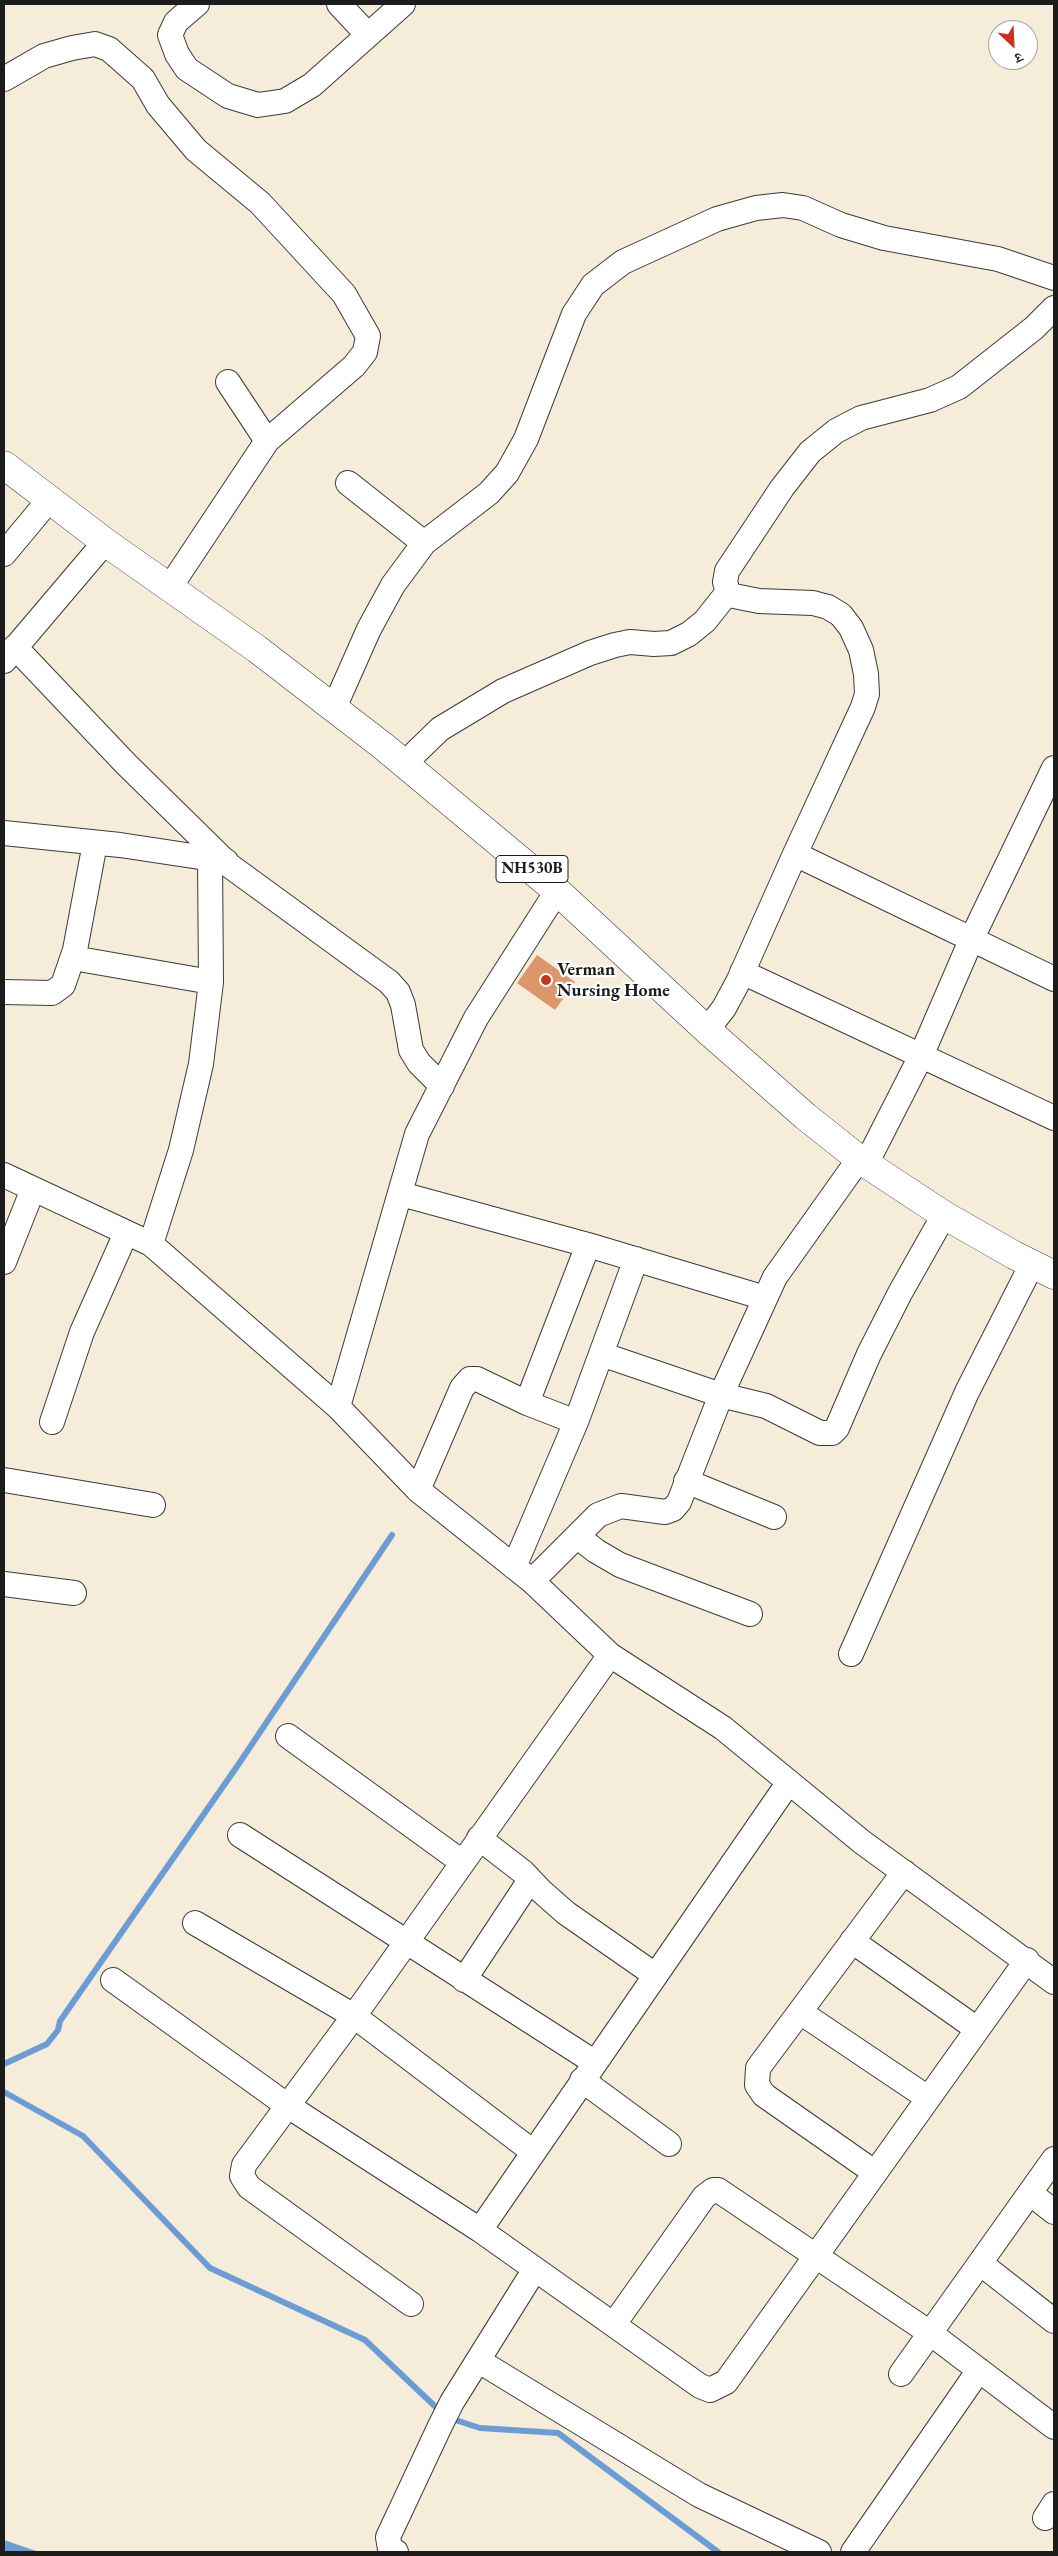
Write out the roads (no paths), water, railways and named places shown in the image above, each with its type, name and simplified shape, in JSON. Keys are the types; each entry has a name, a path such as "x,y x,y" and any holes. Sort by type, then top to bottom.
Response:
{"highway":[{"name":"NH530B","path":"4,465 48,500 170,587 405,763 557,891 707,1030 804,1116 863,1162 944,1216 1043,1270"}],"street":[{"path":"197,4 176,22 170,35 177,54 187,69 228,96 258,105 285,101 312,86 403,4"},
{"path":"339,4 368,35"},
{"path":"4,79 44,56 95,44 109,49 143,78 158,105 196,150 260,204 344,294 368,336 365,352 354,366 267,441 170,587"},
{"path":"334,708 369,629 393,585 424,544 489,493 507,473 526,439 574,314 593,285 623,262 717,220 756,208 783,205 803,208 841,224 884,238 998,259 1054,278"},
{"path":"707,1030 724,1008 742,972 794,854 863,707 867,694 866,674 861,650 851,628 841,615 828,607 813,603 759,601 734,596 728,592 726,582 727,571 782,488 810,452 836,431 861,418 930,400 958,387 1034,328 1054,308"},
{"path":"228,382 267,441"},
{"path":"348,483 424,544"},
{"path":"4,554 48,500"},
{"path":"105,542 9,654 126,764 218,860 389,982 398,992 404,1005 411,1050 419,1063 442,1086"},
{"path":"405,763 440,729 503,690 590,652 615,644 630,642 671,643 689,634 705,621 728,592"},
{"path":"523,1574 577,1536 598,1515 621,1506 634,1506 654,1511 673,1509 679,1502 721,1395 775,1277 863,1162 921,1056 972,938 1054,768"},
{"path":"4,833 218,860"},
{"path":"4,992 52,993 58,990 68,974 73,958 95,843"},
{"path":"794,854 1054,979"},
{"path":"151,1244 181,1150 201,1064 211,982 218,860"},
{"path":"338,1407 417,1134 476,1018 557,891"},
{"path":"73,958 211,982"},
{"path":"742,972 1054,1118"},
{"path":"4,1175 151,1244 338,1407 418,1490 523,1574 610,1655 723,1728 862,1842 1027,1960 1054,1982"},
{"path":"4,1262 33,1189"},
{"path":"401,1194 588,1245 765,1298"},
{"path":"601,1354 721,1395 766,1406 820,1433 832,1433 837,1428 886,1319 944,1216"},
{"path":"52,1422 82,1332 126,1233"},
{"path":"527,1403 588,1245"},
{"path":"523,1574 636,1259"},
{"path":"851,1654 967,1392 1043,1270"},
{"path":"418,1490 465,1383 470,1379 478,1379 527,1403 576,1422"},
{"path":"4,1480 153,1505"},
{"path":"686,1482 774,1517"},
{"path":"577,1536 596,1552 620,1565 750,1614"},
{"path":"4,1584 74,1592"},
{"path":"411,2304 245,2183 242,2176 244,2165 354,2016 610,1655"},
{"path":"288,1736 462,1862"},
{"path":"480,2230 532,2151 789,1782"},
{"path":"240,1835 464,1980 588,2071 669,2144"},
{"path":"480,1838 566,1913 655,1974"},
{"path":"874,2172 764,2095 758,2085 758,2068 904,1872"},
{"path":"464,1980 530,1880"},
{"path":"196,1923 354,2016 532,2151"},
{"path":"852,1941 977,2029"},
{"path":"113,1980 288,2106 480,2230 700,2386 710,2390 726,2382 814,2256 1027,1960"},
{"path":"800,2012 928,2098"},
{"path":"901,2374 1054,2159"},
{"path":"614,2324 704,2197 713,2190 724,2192 814,2256 930,2333 1054,2427"},
{"path":"1030,2193 1054,2212"},
{"path":"980,2264 1054,2321"},
{"path":"396,2552 390,2550 388,2537 440,2426 452,2402 480,2361 535,2269"},
{"path":"480,2361 699,2495 818,2552"},
{"path":"853,2552 979,2370"}],"water":[{"path":"4,2540 39,2552 4,2552"}],"waterway":[{"path":"4,2064 47,2044 58,2030 60,2021 238,1765 392,1535"},
{"path":"4,2092 83,2136 210,2268 365,2340 441,2412"},
{"path":"449,2418 480,2428 558,2433 718,2552"}],"place":[{"name":"Verman Nursing Home","path":"546,980"}]}
